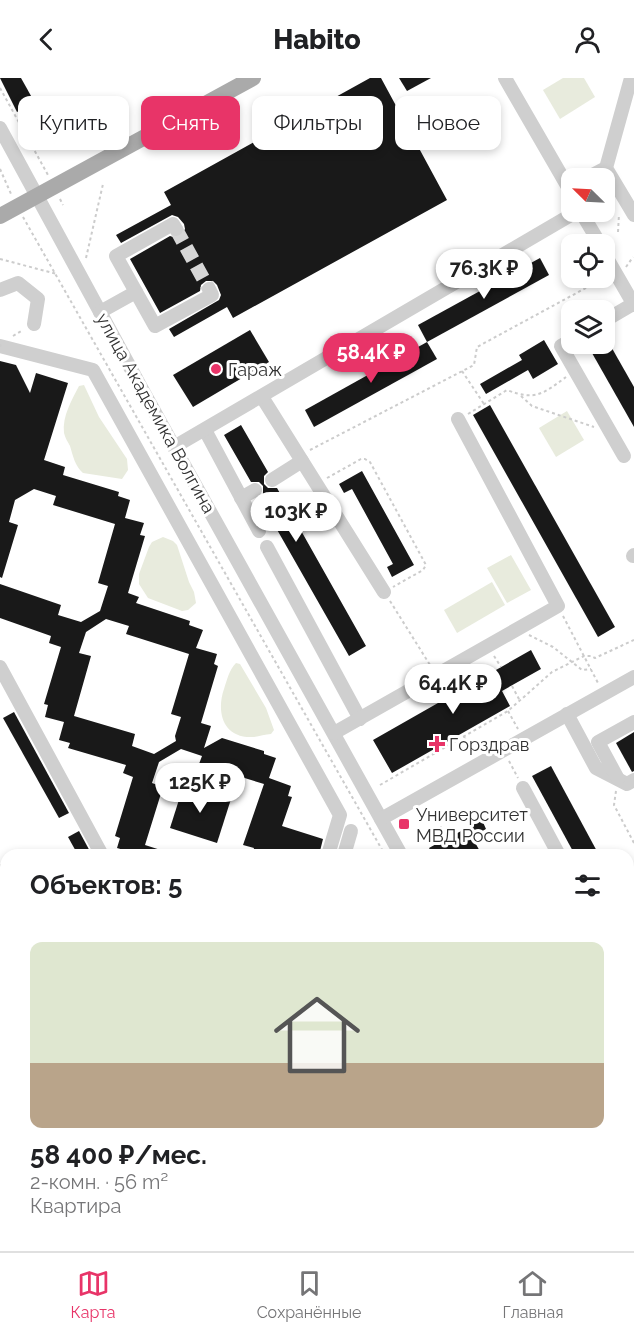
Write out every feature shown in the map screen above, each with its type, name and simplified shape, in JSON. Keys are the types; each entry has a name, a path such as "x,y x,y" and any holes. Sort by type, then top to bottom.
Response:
{"main road":[{"path":"0,216 253,78"}],"street":[{"path":"505,78 561,174"},
{"path":"606,168 631,78"},
{"name":"улица Академика Волгина","path":"0,128 398,849"},
{"path":"615,183 634,215"},
{"path":"174,447 561,221"},
{"path":"176,229 173,224 117,256 155,326 212,295 209,289"},
{"path":"615,272 634,304 615,315"},
{"path":"0,290 18,283 38,299 34,324"},
{"path":"100,312 136,292"},
{"path":"0,345 93,370 340,815 330,849"},
{"path":"566,354 624,456"},
{"path":"262,397 384,592"},
{"path":"334,734 558,606 458,419"},
{"path":"205,430 259,531"},
{"path":"272,480 301,458"},
{"path":"242,498 255,490"},
{"path":"267,547 360,718"},
{"path":"0,667 99,849"},
{"path":"381,819 634,677"},
{"path":"567,714 596,768 627,784 634,780"},
{"path":"618,779 598,742 634,722"},
{"path":"523,788 556,849"},
{"path":"346,849 351,831"}],"path":[{"path":"0,88 42,163"},
{"path":"86,258 103,184"},
{"path":"28,224 382,849"},
{"path":"628,264 633,257"},
{"path":"0,259 57,274"},
{"path":"301,458 474,365 477,347 586,288"},
{"path":"0,345 34,324"},
{"path":"520,396 533,397 546,392 575,370"},
{"path":"462,371 484,404"},
{"path":"458,419 507,390 520,396 532,406 564,415 594,428"},
{"path":"317,484 361,459 370,462 426,565 423,570 384,592"},
{"path":"558,606 603,694"},
{"path":"395,609 436,675"},
{"path":"517,629 553,647 582,670 591,669"},
{"path":"380,784 508,711 552,672 584,656 596,658 634,640"},
{"path":"512,686 520,701"},
{"path":"508,711 523,739"},
{"path":"464,736 480,763"},
{"path":"503,750 523,788"},
{"path":"618,779 614,805 634,843"}],"shaded area":[{"path":"563,78 584,78 595,97 560,119 543,90"},
{"path":"84,385 99,417 127,459 128,470 122,479 83,473 75,461 64,433 64,427 68,408 79,386"},
{"path":"567,411 584,440 556,457 539,428"},
{"path":"163,537 177,545 194,592 196,603 188,610 182,611 148,598 139,584 139,574 149,547 152,542"},
{"path":"511,555 531,590 507,603 487,568"},
{"path":"492,582 505,605 457,633 444,610"},
{"path":"236,663 240,664 266,708 274,730 271,734 254,737 242,736 234,733 224,722 222,698 228,675"}],"building":[{"path":"0,78 21,78 31,96 18,96 17,112"},
{"path":"370,78 381,78 395,104 395,150 420,150 447,200 233,318 227,307 174,337 169,329 219,300 221,295 217,285 213,281 206,281 201,285 200,291 160,313 130,259 170,236 176,238 181,236 185,229 184,224 178,217 172,215 121,243 116,235 171,205 164,192 252,143 252,150 383,150 383,96 337,96"},
{"path":"399,78 431,78 407,91"},
{"path":"540,258 549,275 427,342 418,325"},
{"path":"250,330 269,362 193,407 173,375"},
{"path":"544,340 558,364 533,379 528,370 486,394 480,384 522,360 519,355"},
{"path":"427,342 437,359 314,427 305,410"},
{"path":"593,354 615,354 634,387 634,427"},
{"path":"0,361 16,365 30,393 36,373 68,383 44,460 65,467 63,475 119,492 118,496 130,500 125,518 144,523 140,535 145,536 128,593 139,597 136,603 190,621 189,625 203,630 196,648 217,654 214,664 218,666 201,723 211,726 204,748 222,738 264,751 264,754 276,758 269,778 291,786 288,796 292,797 282,826 323,839 320,849 254,849 243,845 264,784 199,764 202,756 181,749 159,762 152,783 163,787 145,845 158,849 117,848 120,838 115,836 133,777 123,773 126,765 68,748 70,743 59,740 64,722 45,717 48,705 44,704 61,647 49,643 51,636 0,618 0,584 61,605 58,615 81,622 100,611 108,586 98,583 115,524 53,505 56,496 34,489 15,500 9,522 18,525 2,578 0,577","holes":["106,619 129,626 126,634 189,654 171,714 181,717 175,736 176,741 154,754 132,746 135,734 74,716 91,656 79,653 86,632"]},
{"path":"490,405 615,627 598,637 473,415"},
{"path":"241,425 268,472 264,476 264,484 268,488 277,488 366,646 349,656 259,498 263,494 263,486 259,482 251,482 224,435"},
{"path":"362,471 414,565 392,577 387,567 393,564 352,489 344,493 339,484"},
{"path":"531,650 541,669 502,691 510,706 392,773 373,740"},
{"path":"14,712 69,813 59,818 3,718"},
{"path":"634,732 634,771 632,772 616,743"},
{"path":"551,766 596,849 572,849 532,776"},
{"path":"184,784 231,799 217,843 170,828"},
{"path":"482,820 486,829 472,837 479,849 429,848 438,843 431,831 441,826 448,838"},
{"path":"79,831 89,849 75,849 68,837"}],"tunnel":[{"path":"176,229 209,289"}],"place":[{"name":"Гараж","path":"216,369"},
{"name":"Горздрав","path":"437,744"},
{"name":"Университет МВД России","path":"404,824"}]}
